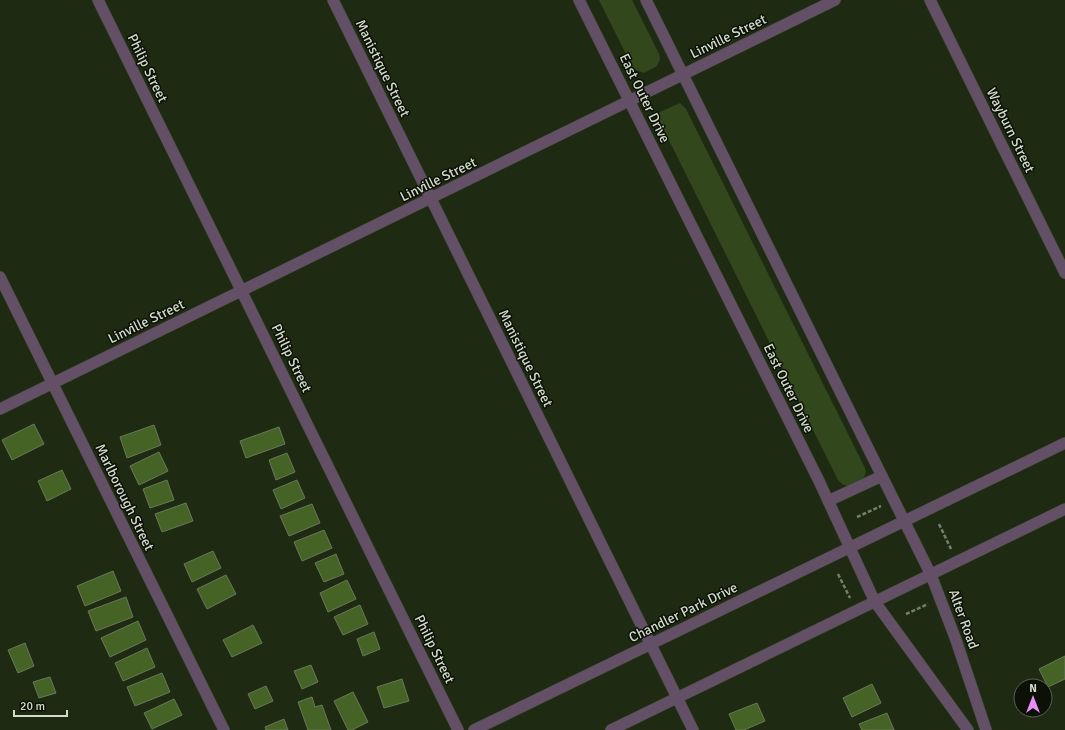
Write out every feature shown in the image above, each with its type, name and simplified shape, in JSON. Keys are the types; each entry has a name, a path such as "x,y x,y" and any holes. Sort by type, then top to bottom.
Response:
{"street":[{"name":"Philip Street","path":"98,0 458,730"},
{"name":"Manistique Street","path":"333,0 693,730"},
{"name":"East Outer Drive","path":"579,0 828,501 875,602"},
{"path":"646,0 905,521 1065,443"},
{"name":"Linville Street","path":"0,409 835,0"},
{"name":"Wayburn Street","path":"930,0 1065,273"},
{"name":"Marlborough Street","path":"0,277 224,730"},
{"path":"828,501 882,476"},
{"path":"611,730 1065,509"},
{"name":"Chandler Park Drive","path":"474,730 905,521"},
{"name":"Alter Road","path":"905,521 932,575 956,640 986,730"},
{"path":"875,602 968,730"}],"path":[{"path":"857,517 881,506"},
{"path":"939,524 951,549"},
{"path":"838,574 850,599"},
{"path":"906,614 930,602"}],"green space":[{"path":"599,0 632,0 659,54 660,59 657,66 644,73 636,70 632,66"},
{"path":"680,103 686,109 865,468 866,472 863,480 850,487 842,484 838,480 659,120 660,112"}],"building":[{"path":"34,424 44,444 12,460 2,440"},
{"path":"154,425 161,445 127,458 120,437"},
{"path":"279,427 285,444 246,458 240,441"},
{"path":"159,452 168,471 139,485 130,466"},
{"path":"287,453 295,472 276,480 269,460"},
{"path":"62,470 71,489 47,501 38,481"},
{"path":"167,480 174,500 150,508 143,489"},
{"path":"297,480 305,498 281,509 273,490"},
{"path":"186,503 193,521 162,532 155,514"},
{"path":"312,504 320,523 289,536 280,516"},
{"path":"324,530 332,548 302,561 294,542"},
{"path":"213,551 221,568 192,582 184,564"},
{"path":"336,554 344,574 324,582 315,563"},
{"path":"113,571 121,591 85,606 77,586"},
{"path":"226,575 236,594 207,609 197,589"},
{"path":"347,580 356,599 328,612 320,593"},
{"path":"126,597 133,617 96,631 88,611"},
{"path":"360,605 368,624 343,635 334,617"},
{"path":"138,621 146,640 110,657 101,638"},
{"path":"253,625 262,643 232,657 223,640"},
{"path":"374,632 380,649 363,656 357,639"},
{"path":"25,643 34,666 18,673 8,650"},
{"path":"147,648 155,667 123,681 115,663"},
{"path":"1065,656 1065,679 1053,685 1053,678 1044,678 1039,669"},
{"path":"311,665 318,682 302,689 294,671"},
{"path":"162,673 170,692 135,706 127,687"},
{"path":"50,677 56,693 39,698 33,682"},
{"path":"402,679 409,701 384,708 377,687"},
{"path":"872,684 881,703 852,717 843,698"},
{"path":"266,686 273,701 255,709 248,694"},
{"path":"353,692 368,722 352,730 348,730 334,701"},
{"path":"312,697 315,707 322,705 331,730 308,730 298,702"},
{"path":"174,699 182,715 152,729 144,713"},
{"path":"757,703 765,721 744,730 736,730 729,714"},
{"path":"887,713 894,730 862,730 859,724"},
{"path":"284,719 288,730 266,730 265,727"}]}
